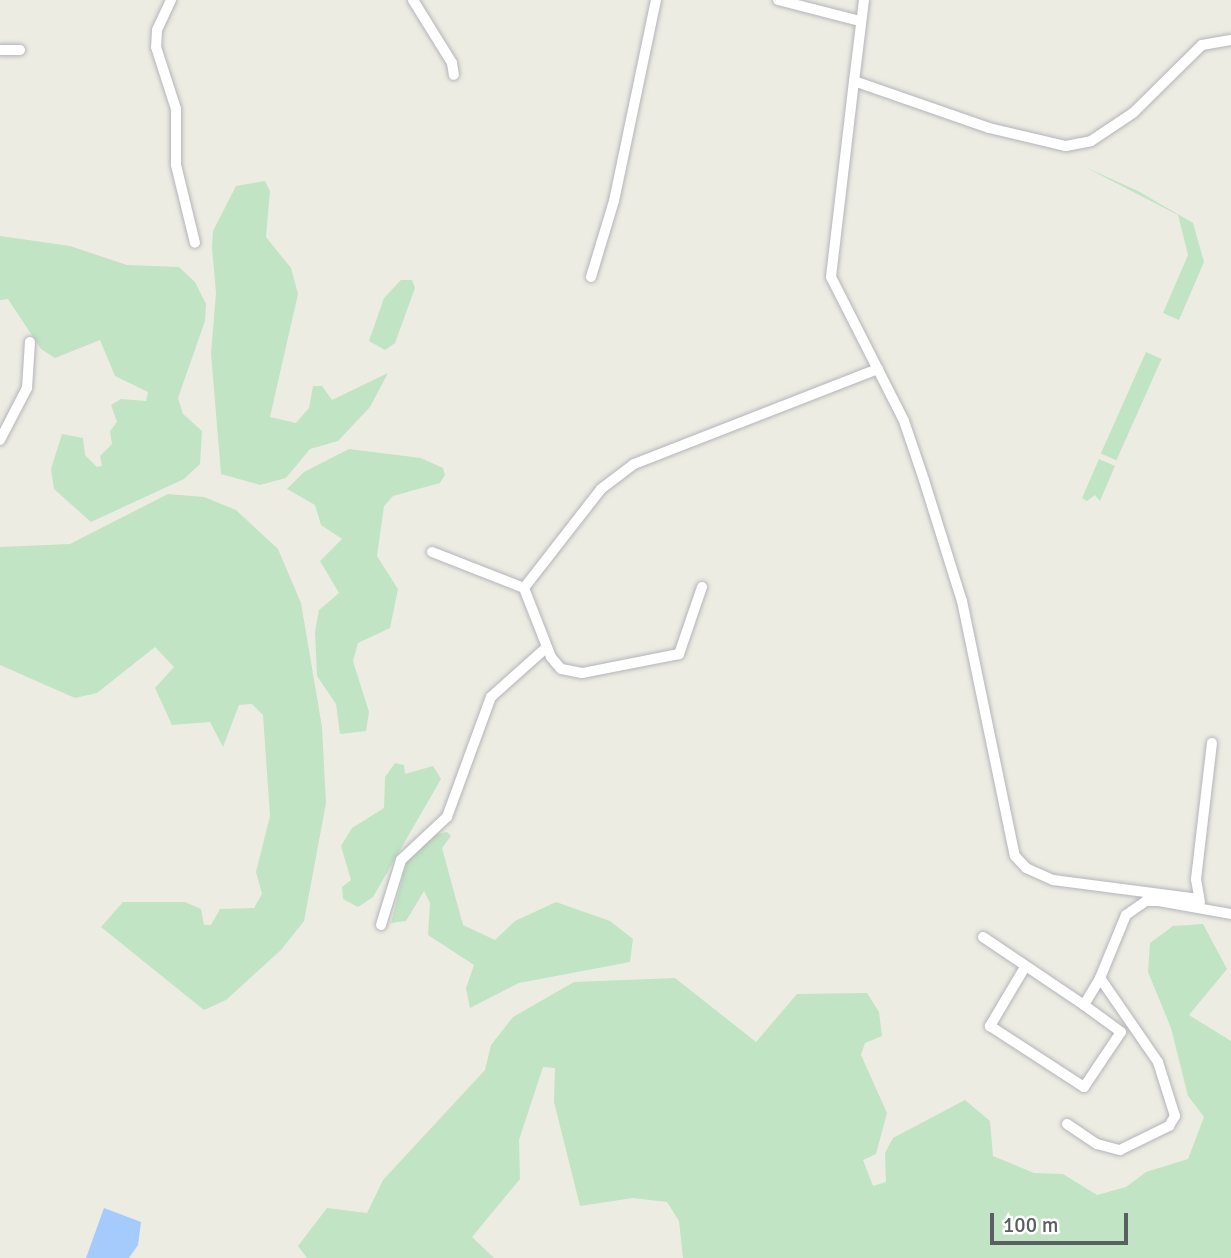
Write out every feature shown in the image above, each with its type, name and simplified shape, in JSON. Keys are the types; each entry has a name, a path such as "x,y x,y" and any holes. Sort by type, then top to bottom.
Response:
{"street":[{"path":"171,0 157,30 156,47 176,109 176,165 195,243"},
{"path":"413,0 452,63 454,75"},
{"path":"591,277 614,201 656,0"},
{"path":"778,0 860,21"},
{"path":"864,0 831,277 904,421 961,601 1015,856 1026,868 1053,880 1201,904 1231,914"},
{"path":"854,81 989,128 1071,146 1091,141 1133,113 1202,45 1231,40"},
{"path":"0,50 20,50"},
{"path":"0,440 27,388 30,342"},
{"path":"524,588 601,489 634,464 877,369"},
{"path":"432,552 524,588 547,647 561,669 570,673 679,654 702,587"},
{"path":"381,925 401,860 447,817 491,697 547,647"},
{"path":"1201,904 1196,879 1212,743"},
{"path":"1084,1005 1100,978 1119,926 1135,906 1158,901 1201,904"},
{"path":"983,937 1121,1032 1084,1087 990,1026 1026,967"},
{"path":"1067,1124 1097,1144 1120,1150 1169,1126 1175,1116 1158,1062 1100,978"}],"green space":[{"path":"1085,167 1138,191 1193,223 1204,262 1179,320 1163,313 1188,255 1178,215"},
{"path":"265,181 270,191 266,237 291,268 298,294 270,417 296,423 309,408 313,386 322,386 332,400 388,373 370,407 338,441 310,449 286,478 260,485 221,474 211,354 216,293 212,248 213,231 236,186"},
{"path":"0,236 70,246 127,265 179,267 195,282 206,304 205,321 178,398 183,414 202,431 200,464 184,479 91,522 54,489 51,469 62,434 83,438 85,455 97,467 102,466 100,456 112,444 110,431 117,422 111,405 121,399 146,401 148,392 115,376 100,340 55,358 41,349 8,299 0,300"},
{"path":"401,280 412,280 415,288 395,343 385,350 369,341 384,298"},
{"path":"1146,352 1162,359 1116,460 1101,453"},
{"path":"349,449 421,458 443,468 445,475 440,483 393,496 384,506 377,556 398,589 390,628 358,643 353,661 369,712 366,731 340,734 336,704 317,676 315,632 319,610 339,593 320,561 342,539 321,525 315,505 287,489 304,472"},
{"path":"1099,459 1115,466 1100,501 1095,495 1087,501 1082,498"},
{"path":"168,494 204,497 236,510 278,549 301,603 322,727 326,803 304,921 281,950 226,1000 204,1010 101,927 123,902 185,902 201,909 204,925 211,925 220,909 254,908 262,894 256,872 270,816 263,715 252,704 239,705 223,747 210,722 172,725 155,688 174,667 155,647 97,693 75,698 0,665 0,547 70,544"},
{"path":"395,763 404,765 405,774 433,766 441,779 373,897 358,907 343,899 342,887 351,880 341,846 352,828 384,808 385,777"},
{"path":"447,832 451,836 442,848 463,925 495,940 515,921 556,902 610,921 633,939 630,962 519,983 470,1008 466,988 474,965 428,935 430,903 424,891 406,921 391,923 407,860 431,836"},
{"path":"1203,924 1227,969 1189,1015 1231,1041 1231,1258 683,1258 679,1221 667,1202 633,1198 580,1206 554,1102 555,1068 543,1067 519,1140 520,1179 472,1237 494,1258 307,1258 298,1246 327,1208 367,1213 383,1180 485,1070 491,1045 513,1017 574,982 675,978 756,1042 797,994 867,993 879,1012 882,1036 865,1043 861,1055 887,1113 876,1154 863,1160 873,1186 886,1182 885,1153 893,1138 965,1100 990,1121 993,1156 1034,1173 1063,1174 1097,1195 1126,1187 1146,1172 1188,1159 1204,1117 1188,1096 1171,1028 1148,972 1150,943 1173,926"}],"water":[{"path":"104,1208 141,1222 138,1245 129,1258 86,1258"}]}
